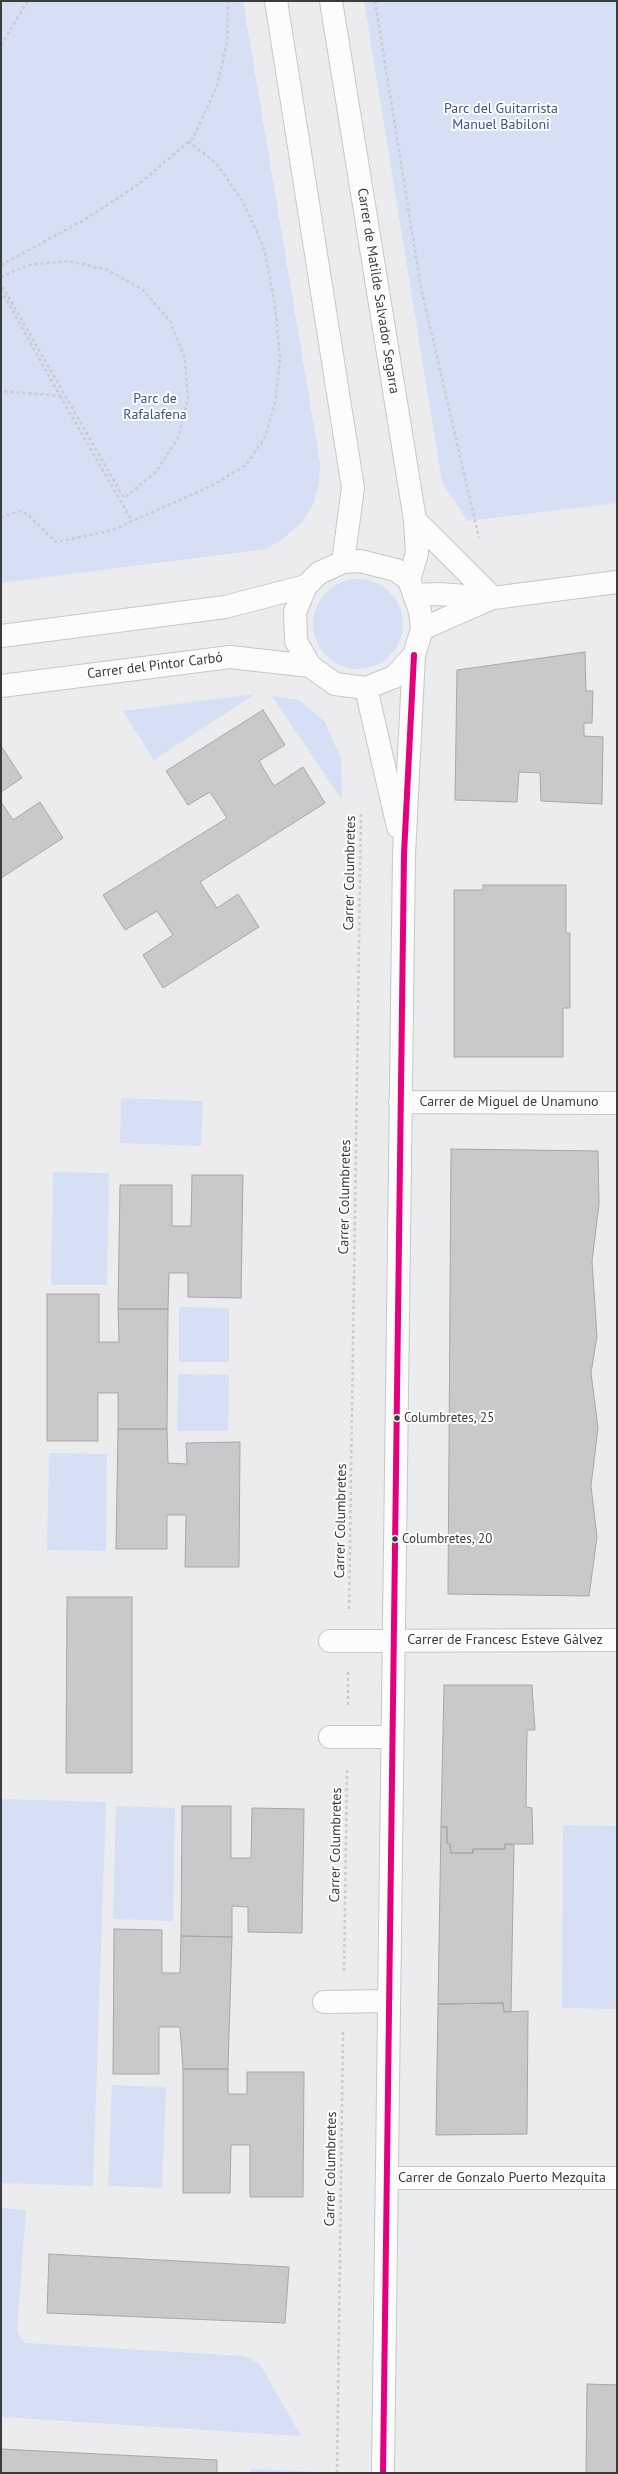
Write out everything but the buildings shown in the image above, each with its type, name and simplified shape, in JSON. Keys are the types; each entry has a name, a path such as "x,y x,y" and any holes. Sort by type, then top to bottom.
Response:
{"street":[{"path":"276,1 353,488 343,562"},
{"name":"Carrer de Matilde Salvador Segarra","path":"331,1 415,520 417,553 411,588"},
{"path":"415,520 492,598"},
{"path":"383,2473 404,854 414,655 422,629 420,611 411,588 396,570 383,565 360,561 343,562 319,573 306,586 295,612 296,641 310,666 335,684 366,688 394,677 414,655"},
{"path":"411,588 439,594 492,598 617,582"},
{"path":"1,636 225,607 306,586"},
{"path":"422,629 492,598"},
{"name":"Carrer del Pintor Carbó","path":"1,686 230,657 310,666"},
{"path":"366,688 404,854"},
{"name":"Carrer de Miguel de Unamuno","path":"400,1102 617,1103"},
{"name":"Carrer de Francesc Esteve Gàlvez","path":"340,1640 617,1640"},
{"path":"339,1737 392,1737"},
{"path":"334,2002 389,2001"},
{"name":"Carrer de Gonzalo Puerto Mezquita","path":"387,2178 617,2178"}],"path":[{"path":"1,45 28,1"},
{"path":"1,265 84,220 127,192 193,138 217,86 227,43 228,1"},
{"path":"375,1 421,288 480,544"},
{"path":"1,517 20,511 28,515 56,542 110,531 209,487 246,465 265,437 275,404 280,358 274,305 264,248 243,202 216,163 188,141"},
{"path":"1,278 28,265 68,261 108,270 143,290 170,321 185,359 188,399 178,438 156,472 124,498 1,284"},
{"path":"1,290 132,521"},
{"path":"1,391 60,396"},
{"name":"Carrer Columbretes","path":"337,2473 334,2002 340,1640 361,809"}],"green space":[{"name":"Parc de Rafalafena","path":"1,1 243,1 320,463 319,483 314,503 302,522 283,539 266,549 1,583"},
{"name":"Parc del Guitarrista Manuel Babiloni","path":"364,1 617,1 617,503 468,521 442,482"},
{"path":"358,579 375,583 390,592 399,607 403,624 399,641 390,656 375,665 358,669 341,665 326,656 317,641 313,624 317,607 326,592 341,583"},
{"path":"255,694 154,760 123,711"},
{"path":"272,696 299,700 325,722 341,759 342,800"},
{"path":"121,1098 203,1101 201,1146 120,1143"},
{"path":"53,1172 109,1173 107,1285 51,1285"},
{"path":"179,1307 229,1308 229,1362 179,1362"},
{"path":"178,1374 229,1375 228,1431 177,1431"},
{"path":"49,1453 107,1454 106,1551 47,1550"},
{"path":"1,1799 106,1802 93,2186 1,2183"},
{"path":"116,1806 175,1808 173,1921 113,1919"},
{"path":"563,1825 617,1826 617,2009 562,2008"},
{"path":"112,2085 166,2087 162,2188 108,2186"},
{"path":"1,2208 26,2210 17,2332 25,2343 244,2356 260,2364 301,2436 1,2417"},
{"path":"252,2469 319,2472 319,2473 249,2473"}],"transit line":[{"path":"383,2473 404,854 414,655"}],"place":[{"name":"Columbretes, 25","path":"397,1418"},
{"name":"Columbretes, 20","path":"395,1539"}]}
